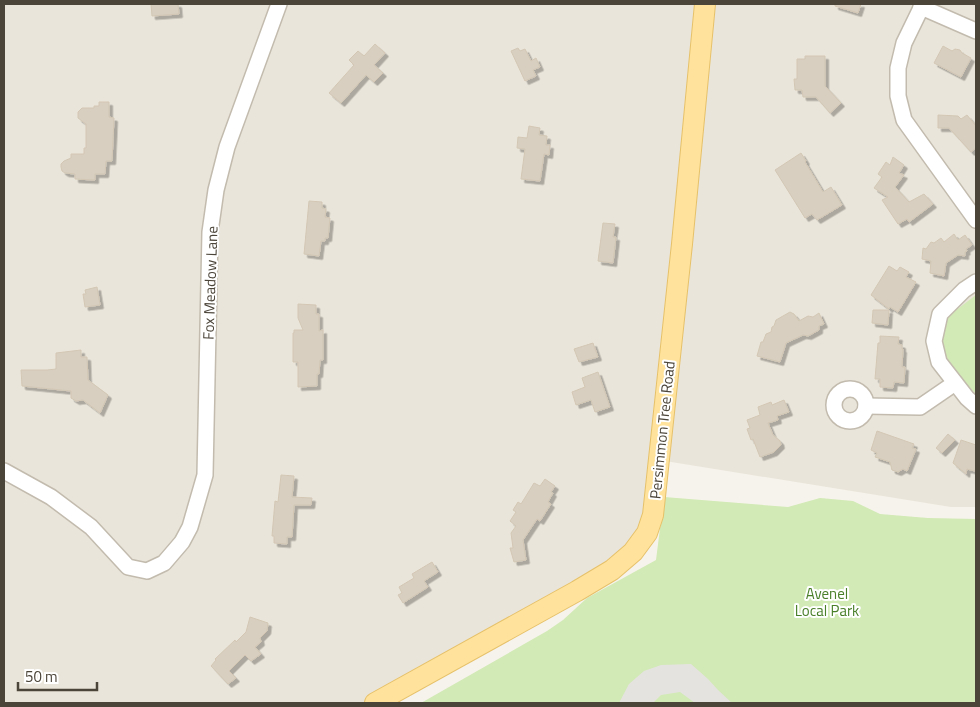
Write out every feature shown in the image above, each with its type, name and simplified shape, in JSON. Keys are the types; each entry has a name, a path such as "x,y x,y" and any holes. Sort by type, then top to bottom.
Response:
{"main road":[{"name":"Persimmon Tree Road","path":"375,703 612,570 633,552 646,533 653,515 705,4"}],"street":[{"name":"Fox Meadow Lane","path":"4,471 51,497 91,527 128,567 147,571 164,563 182,542 190,527 205,475 210,232 216,190 227,147 279,4"},
{"path":"976,31 922,5 904,43 898,68 898,96 904,120 976,220"},
{"path":"976,282 964,290 940,314 934,341 939,362 967,398 976,406"},
{"path":"866,406 920,407 955,383"}],"shaded area":[{"path":"4,4 976,4 976,507 951,507 659,460 633,552 375,703 4,703"},
{"path":"691,664 732,703 695,703 680,692 661,695 653,703 619,703 629,684 644,671 661,665"}],"green space":[{"path":"976,295 976,394 962,380 941,349 947,317"},
{"name":"Avenel Local Park","path":"664,497 788,507 820,498 853,501 880,514 976,519 976,703 421,703 547,631 563,620 587,598 656,560"}],"building":[{"path":"151,4 178,4 179,14 152,16"},
{"path":"835,4 861,4 858,13 835,6"},
{"path":"375,44 385,53 374,65 383,73 374,82 366,75 341,103 329,93 354,65 349,60 358,51 364,56"},
{"path":"943,46 952,51 955,49 960,50 971,58 961,77 934,63"},
{"path":"518,48 520,51 525,49 531,61 536,58 540,67 533,70 536,76 525,81 511,51"},
{"path":"805,56 825,56 825,86 841,103 830,113 816,97 803,97 802,90 795,90 794,79 797,79 797,59 805,59"},
{"path":"99,102 109,102 109,117 114,118 112,161 106,161 105,174 95,174 95,180 75,179 75,174 62,171 61,164 71,158 71,154 84,154 84,148 86,148 86,124 78,118 78,112 82,108 99,106"},
{"path":"938,115 958,116 961,119 967,115 976,126 976,148 971,152 949,128 938,128"},
{"path":"529,126 540,128 539,135 547,136 546,145 550,145 549,155 544,154 540,181 521,179 525,149 517,148 518,137 527,138"},
{"path":"801,153 823,192 831,187 842,205 817,220 812,214 805,218 775,170"},
{"path":"893,157 904,165 899,173 904,175 895,187 909,202 924,194 933,204 909,222 907,219 898,224 882,200 888,197 874,188 882,177 878,174 886,162 890,165"},
{"path":"309,201 322,202 322,208 326,209 325,217 330,218 328,238 325,238 325,241 321,241 319,256 304,254"},
{"path":"603,223 615,224 613,237 616,237 613,263 598,261"},
{"path":"954,234 958,240 965,235 972,245 966,249 965,256 958,255 946,263 944,276 930,273 931,261 922,259 923,248 926,249 931,242 934,243 941,238 944,242"},
{"path":"889,266 897,271 900,267 909,272 906,277 916,282 898,312 890,307 889,309 871,295"},
{"path":"97,287 100,305 85,307 83,294 86,294 85,290"},
{"path":"298,304 316,305 316,314 319,314 319,331 323,330 323,360 320,360 317,386 298,387 298,362 293,362 293,333 294,330 303,330 298,318"},
{"path":"873,310 889,310 888,325 872,323"},
{"path":"790,312 799,321 819,313 824,324 819,326 819,330 808,336 803,335 786,343 780,362 757,356 761,342 763,342 766,334 771,332 776,320"},
{"path":"880,336 899,337 898,344 902,345 903,349 902,367 905,367 904,383 894,382 893,388 880,387 880,379 875,379"},
{"path":"593,343 598,357 579,362 574,349"},
{"path":"81,350 81,357 87,357 88,380 108,395 100,413 83,400 76,401 71,398 71,391 22,386 21,370 56,369 56,353"},
{"path":"598,372 610,407 595,412 591,400 576,405 572,392 585,387 582,378"},
{"path":"784,400 789,412 777,416 778,420 768,423 773,435 780,441 781,445 774,452 760,457 747,429 750,428 747,420 760,415 758,407 771,402 772,405"},
{"path":"877,431 914,444 912,448 916,449 907,471 903,469 898,472 892,470 890,462 875,457 877,453 871,450"},
{"path":"948,434 955,440 942,453 936,448"},
{"path":"961,440 976,445 975,471 967,469 966,474 953,463"},
{"path":"281,475 294,476 292,497 312,498 311,505 294,505 292,537 287,537 287,544 274,543 274,536 272,536 275,501 278,502"},
{"path":"545,479 555,486 548,502 551,504 540,521 537,519 523,540 526,560 514,562 510,548 513,548 511,533 516,526 510,521 516,512 513,510 518,502 521,504 534,483 540,486"},
{"path":"432,562 438,572 424,581 428,587 403,603 398,595 402,593 399,587 414,578 412,574"},
{"path":"250,617 268,623 267,631 260,638 261,642 255,647 261,654 251,661 245,655 229,671 236,678 228,684 211,666 215,659 246,632"}]}
